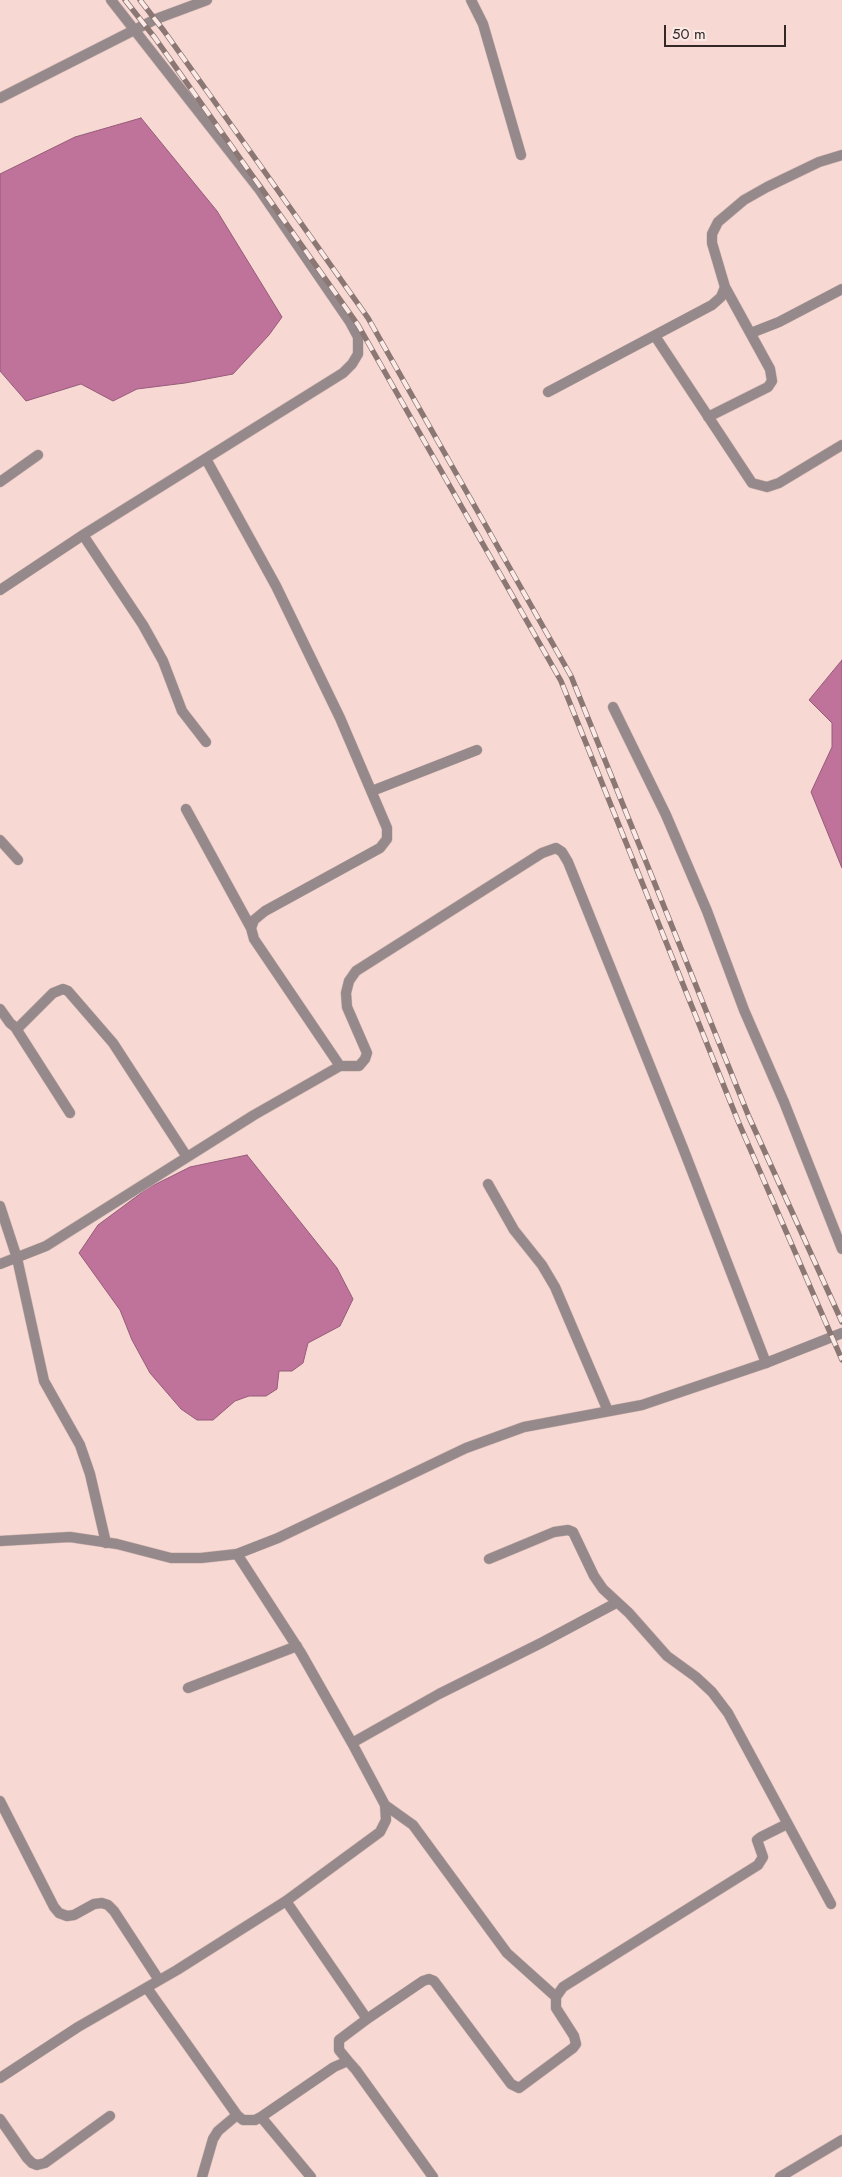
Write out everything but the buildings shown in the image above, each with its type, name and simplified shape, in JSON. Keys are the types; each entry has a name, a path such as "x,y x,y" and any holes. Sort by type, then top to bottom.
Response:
{"street":[{"path":"0,590 83,535 343,373 358,354 358,337 259,189 111,0"},
{"path":"0,98 135,30 207,0"},
{"path":"471,0 483,24 521,155"},
{"path":"708,417 768,388 772,381 770,369 725,287 712,243 715,228 724,216 744,200 788,176 842,154"},
{"path":"548,392 712,305 721,296 725,287"},
{"path":"751,333 779,322 842,290"},
{"path":"655,336 752,482 759,486 767,487 779,484 842,445"},
{"path":"0,482 38,456"},
{"path":"206,459 276,586 340,718 387,828 387,839 380,848 264,911 254,920 251,928"},
{"path":"83,535 143,625 163,661 182,711 206,742"},
{"path":"613,707 666,815 703,902 744,1010 784,1102 842,1249"},
{"path":"372,791 477,750"},
{"path":"186,809 251,928 254,939 340,1066"},
{"path":"0,840 18,860"},
{"path":"0,1264 46,1246 254,1115 340,1066 359,1066 365,1060 366,1053 347,1007 346,994 349,981 356,971 542,853 556,848 562,852 683,1148 766,1363"},
{"path":"14,1027 19,1028 53,993 63,989 68,991 117,1050 187,1157"},
{"path":"0,1009 14,1027 70,1113"},
{"path":"488,1184 514,1230 542,1265 556,1288 608,1411"},
{"path":"0,1206 18,1258 44,1381 80,1445 90,1474 106,1543"},
{"path":"0,1541 70,1537 171,1558 202,1558 237,1554 278,1538 466,1448 524,1427 642,1405 766,1363 842,1334"},
{"path":"489,1559 554,1532 568,1530 573,1532 594,1576 616,1603 629,1613 650,1640 667,1656 696,1677 712,1692 728,1713 831,1904"},
{"path":"237,1554 297,1646 386,1805 413,1825 507,1953 556,1997"},
{"path":"352,1743 439,1694 550,1639 616,1603"},
{"path":"188,1688 297,1646"},
{"path":"0,1801 59,1914 66,1916 74,1915 94,1904 102,1903 108,1905 114,1911 159,1980"},
{"path":"0,2078 286,1900 380,1832 386,1820 386,1805"},
{"path":"432,2177 356,2070 339,2050 339,2040 423,1981 429,1979 434,1981 511,2084 518,2088 576,2044 574,2036 556,2008 556,1997 564,1987 758,1865 763,1857 757,1840 787,1824"},
{"path":"286,1900 367,2019"},
{"path":"147,1988 237,2115 248,2121 261,2117 334,2067 348,2061"},
{"path":"202,2177 212,2139 218,2131 237,2115"},
{"path":"0,2119 27,2158 37,2165 45,2163 110,2116"},
{"path":"261,2117 311,2177"},
{"path":"780,2177 842,2140"}],"shaded area":[{"path":"141,118 217,211 282,317 269,335 233,374 137,389 113,401 81,384 26,401 0,371 0,174 75,137"},
{"path":"842,660 842,868 811,792 832,747 832,723 809,700"},
{"path":"247,1155 337,1268 353,1299 340,1326 308,1343 303,1363 292,1371 279,1371 277,1389 266,1396 249,1396 235,1401 213,1420 197,1420 181,1409 150,1373 132,1340 120,1310 79,1253 98,1225 148,1188 190,1167"}],"railway":[{"path":"125,0 155,38 358,325 561,681 738,1121 842,1360"},
{"path":"140,0 368,318 571,676 749,1117 842,1322"}]}
